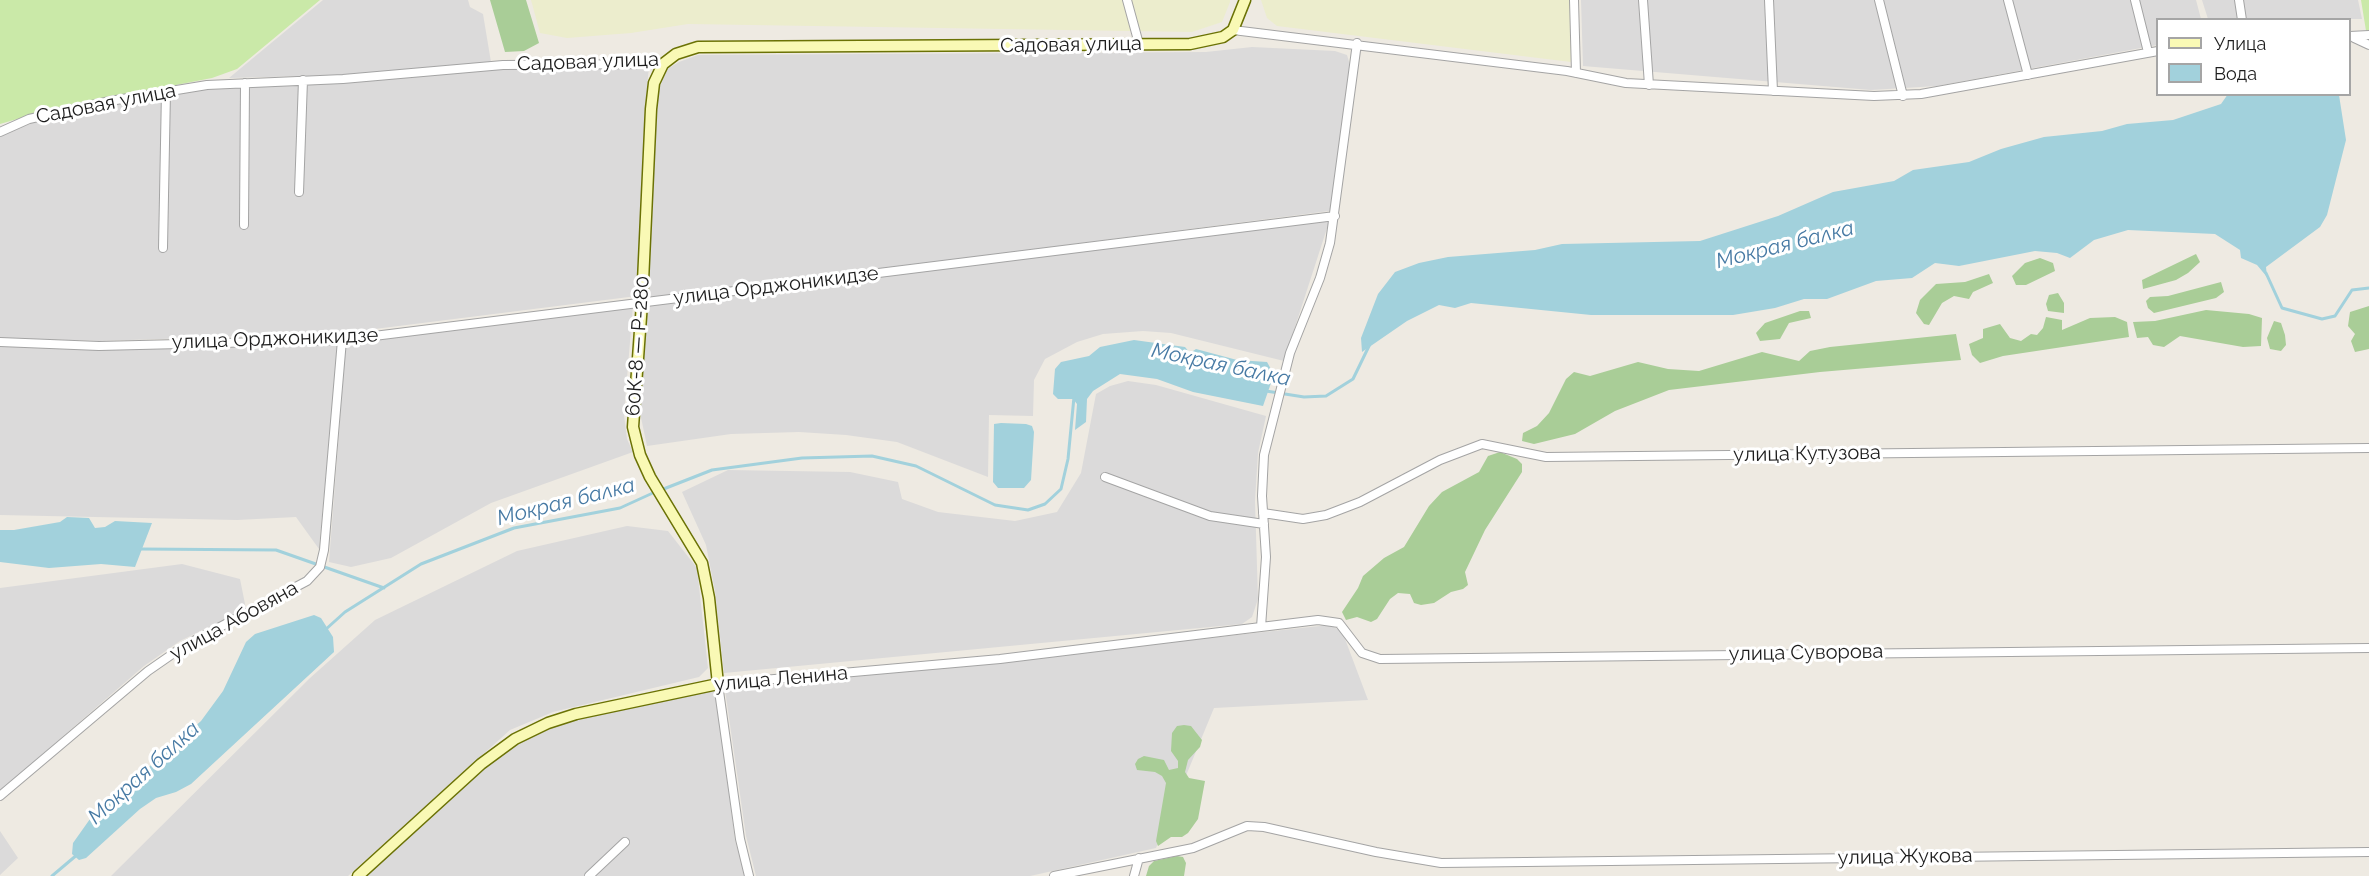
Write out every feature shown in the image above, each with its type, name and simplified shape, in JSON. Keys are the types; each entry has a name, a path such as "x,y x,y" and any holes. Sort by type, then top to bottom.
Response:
{"street":[{"path":"1127,0 1139,44"},
{"path":"1245,0 1240,19 1233,30 1357,43 1576,73 1626,84 1903,96 2156,51"},
{"path":"1574,0 1576,73"},
{"path":"1643,0 1649,84"},
{"path":"1769,0 1773,91"},
{"path":"1879,0 1903,96"},
{"path":"2008,0 2028,75"},
{"path":"2135,0 2148,52"},
{"path":"2239,0 2242,18"},
{"name":"Садовая улица","path":"0,132 29,119 110,101 207,85 503,65 663,64 676,54 698,47 1208,42 1223,37 1233,30"},
{"path":"2351,37 2369,35"},
{"path":"2351,37 2369,45"},
{"path":"1261,627 1266,557 1263,474 1268,434 1290,353 1320,278 1335,216 1357,43"},
{"name":"60К-8 — Р-280","path":"663,64 654,83 651,109 642,303 633,427 640,455 650,477 702,563 709,598 718,684"},
{"path":"299,192 303,80"},
{"path":"244,225 245,83"},
{"path":"163,248 166,92"},
{"name":"улица Орджоникидзе","path":"0,342 99,346 342,340 1335,216"},
{"name":"улица Абовяна","path":"0,796 148,671 184,646 307,581 320,567 324,550 342,340"},
{"name":"улица Кутузова","path":"1263,513 1303,519 1326,515 1360,502 1440,460 1482,444 1546,457 2369,448"},
{"path":"1105,477 1210,516 1264,524"},
{"name":"улица Суворова","path":"1261,627 1330,620 1339,624 1362,653 1380,659 2369,648"},
{"name":"улица Ленина","path":"358,876 481,764 515,739 548,723 576,714 718,684 1000,659 1261,627"},
{"path":"718,684 740,839 749,876"},
{"name":"улица Жукова","path":"1054,876 1193,848 1247,826 1264,827 1376,852 1441,863 2369,852"},
{"path":"589,876 625,842"},
{"path":"1134,876 1139,858"}],"shaded area":[{"path":"323,0 468,0 470,7 483,14 491,62 344,75 229,78"},
{"path":"1581,0 2196,0 2201,18 2156,18 2156,45 1937,86 1871,90 1583,66"},
{"path":"2202,0 2358,0 2362,19 2351,18 2208,18"},
{"path":"1252,47 1335,51 1347,55 1350,65 1333,202 1329,211 648,299 655,111 660,86 667,69 679,62 698,55 1206,52"},
{"path":"649,67 645,106 637,296 343,333 100,341 0,338 0,136 32,123 111,105 209,89 500,69"},
{"path":"1330,219 1284,361 1171,333 1143,331 1103,334 1077,342 1045,359 1034,380 1033,416 989,415 988,477 897,442 846,435 799,432 731,434 647,446 639,408 647,305"},
{"path":"633,305 624,415 627,439 633,452 491,503 391,558 351,567 329,562 346,341"},
{"path":"338,343 319,549 296,517 237,520 0,515 0,345"},
{"path":"1128,381 1156,385 1266,416 1258,453 1255,501 1258,599 1252,617 1242,624 724,673 715,591 706,545 682,492 728,470 850,472 898,482 902,499 938,512 1015,521 1057,512 1081,473 1096,394 1110,386"},
{"path":"627,526 668,531 697,568 708,668 699,677 553,712 510,730 348,876 111,876 310,678 375,620 517,551"},
{"path":"182,564 240,579 246,609 180,641 144,666 0,791 0,588"},
{"path":"1329,625 1342,631 1368,700 1214,708 1156,848 1030,876 756,876 746,836 725,690"},
{"path":"715,686 735,840 745,876 366,876 484,768 520,742 560,723"},
{"path":"0,831 18,858 0,875"}],"green space":[{"path":"0,0 320,0 237,69 212,78 52,109 0,124"},
{"path":"490,0 526,0 539,43 524,51 505,52"},
{"path":"531,0 1230,0 1230,2 1222,22 1192,32 688,24 631,33 567,38 540,33"},
{"path":"1261,0 1570,0 1571,62 1277,26 1267,18"},
{"path":"2361,0 2369,0 2369,43 2368,43"},
{"path":"2196,254 2200,262 2188,273 2176,280 2143,289 2142,280"},
{"path":"2040,258 2053,263 2055,271 2026,285 2016,285 2012,276 2025,263"},
{"path":"1989,274 1993,283 1973,292 1969,299 1954,296 1942,303 1929,325 1924,324 1916,313 1920,300 1936,284 1965,282"},
{"path":"2221,282 2224,292 2216,298 2154,313 2148,308 2146,301 2150,297 2168,296"},
{"path":"2058,293 2064,303 2064,313 2048,311 2046,304 2049,295"},
{"path":"2369,306 2369,349 2355,352 2351,341 2355,334 2348,326 2350,312"},
{"path":"2206,310 2249,314 2262,318 2261,346 2243,347 2180,336 2164,347 2153,345 2148,337 2137,338 2133,322 2155,321"},
{"path":"1800,311 1809,311 1811,318 1789,323 1780,339 1760,341 1756,333 1765,323"},
{"path":"2046,317 2062,320 2062,330 2090,318 2115,317 2127,322 2129,337 2003,356 1980,363 1972,355 1969,344 1983,338 1983,329 2000,324 2010,338 2021,341 2031,334 2037,335 2043,328"},
{"path":"2274,321 2281,323 2285,335 2286,345 2281,351 2270,349 2267,338"},
{"path":"1956,334 1961,360 1820,372 1669,390 1615,411 1575,434 1534,444 1522,441 1523,433 1537,426 1549,413 1566,379 1574,372 1590,376 1638,362 1668,369 1699,371 1762,352 1799,361 1810,351 1830,347"},
{"path":"1500,452 1517,459 1522,464 1522,472 1485,530 1465,572 1468,585 1434,603 1421,605 1414,603 1410,594 1398,593 1390,599 1377,619 1371,622 1357,617 1346,620 1342,612 1363,576 1384,558 1404,547 1429,506 1442,492 1479,472 1488,456"},
{"path":"1177,726 1191,726 1202,740 1200,747 1188,760 1185,772 1189,778 1205,781 1198,819 1188,833 1182,837 1171,837 1158,846 1156,841 1166,783 1162,776 1155,772 1137,770 1135,764 1144,756 1164,760 1169,770 1178,768 1178,761 1171,751 1172,733"},
{"path":"1177,856 1183,857 1186,863 1184,876 1146,876 1149,866 1154,861"}],"water":[{"path":"2227,96 2339,96 2346,140 2327,215 2320,227 2266,267 2267,277 2257,265 2241,258 2240,250 2215,234 2128,230 2094,240 2070,258 2057,253 2035,251 1959,266 1935,263 1912,278 1876,281 1827,299 1804,299 1775,308 1733,315 1591,315 1471,303 1455,308 1439,305 1407,321 1362,352 1361,338 1378,294 1395,272 1419,263 1448,257 1535,250 1562,244 1700,241 1778,216 1833,192 1894,181 1913,170 1969,162 2001,149 2044,137 2102,131 2127,124 2173,120 2221,104"},
{"path":"1134,340 1185,347 1190,353 1196,349 1237,360 1267,362 1272,371 1271,383 1263,406 1193,392 1157,379 1120,374 1093,391 1087,399 1086,422 1075,430 1077,404 1073,399 1058,399 1053,394 1055,369 1061,362 1089,356 1100,347"},
{"path":"994,424 1032,426 1034,432 1031,480 1024,488 998,488 993,482"},
{"path":"67,517 89,518 95,528 105,527 115,521 152,523 135,567 101,564 49,568 0,562 0,530 14,530 60,522"},
{"path":"314,615 321,618 333,637 334,652 191,784 176,792 156,798 140,809 86,858 79,860 72,854 73,843 90,819 201,721 223,691 246,642 255,634"}],"waterway":[{"name":"Мокрая балка","path":"2266,273 2282,308 2322,319 2335,316 2352,290 2369,288"},
{"name":"Мокрая балка","path":"1266,391 1304,397 1326,396 1353,379 1370,344"},
{"name":"Мокрая балка","path":"661,490 712,470 802,458 872,456 916,466 995,505 1028,510 1045,504 1061,489 1068,459 1074,397"},
{"name":"Мокрая балка","path":"325,630 345,612 421,564 514,528 620,508 655,492"},
{"path":"140,549 276,550 384,588"},
{"name":"Мокрая балка","path":"52,876 78,854"}]}
